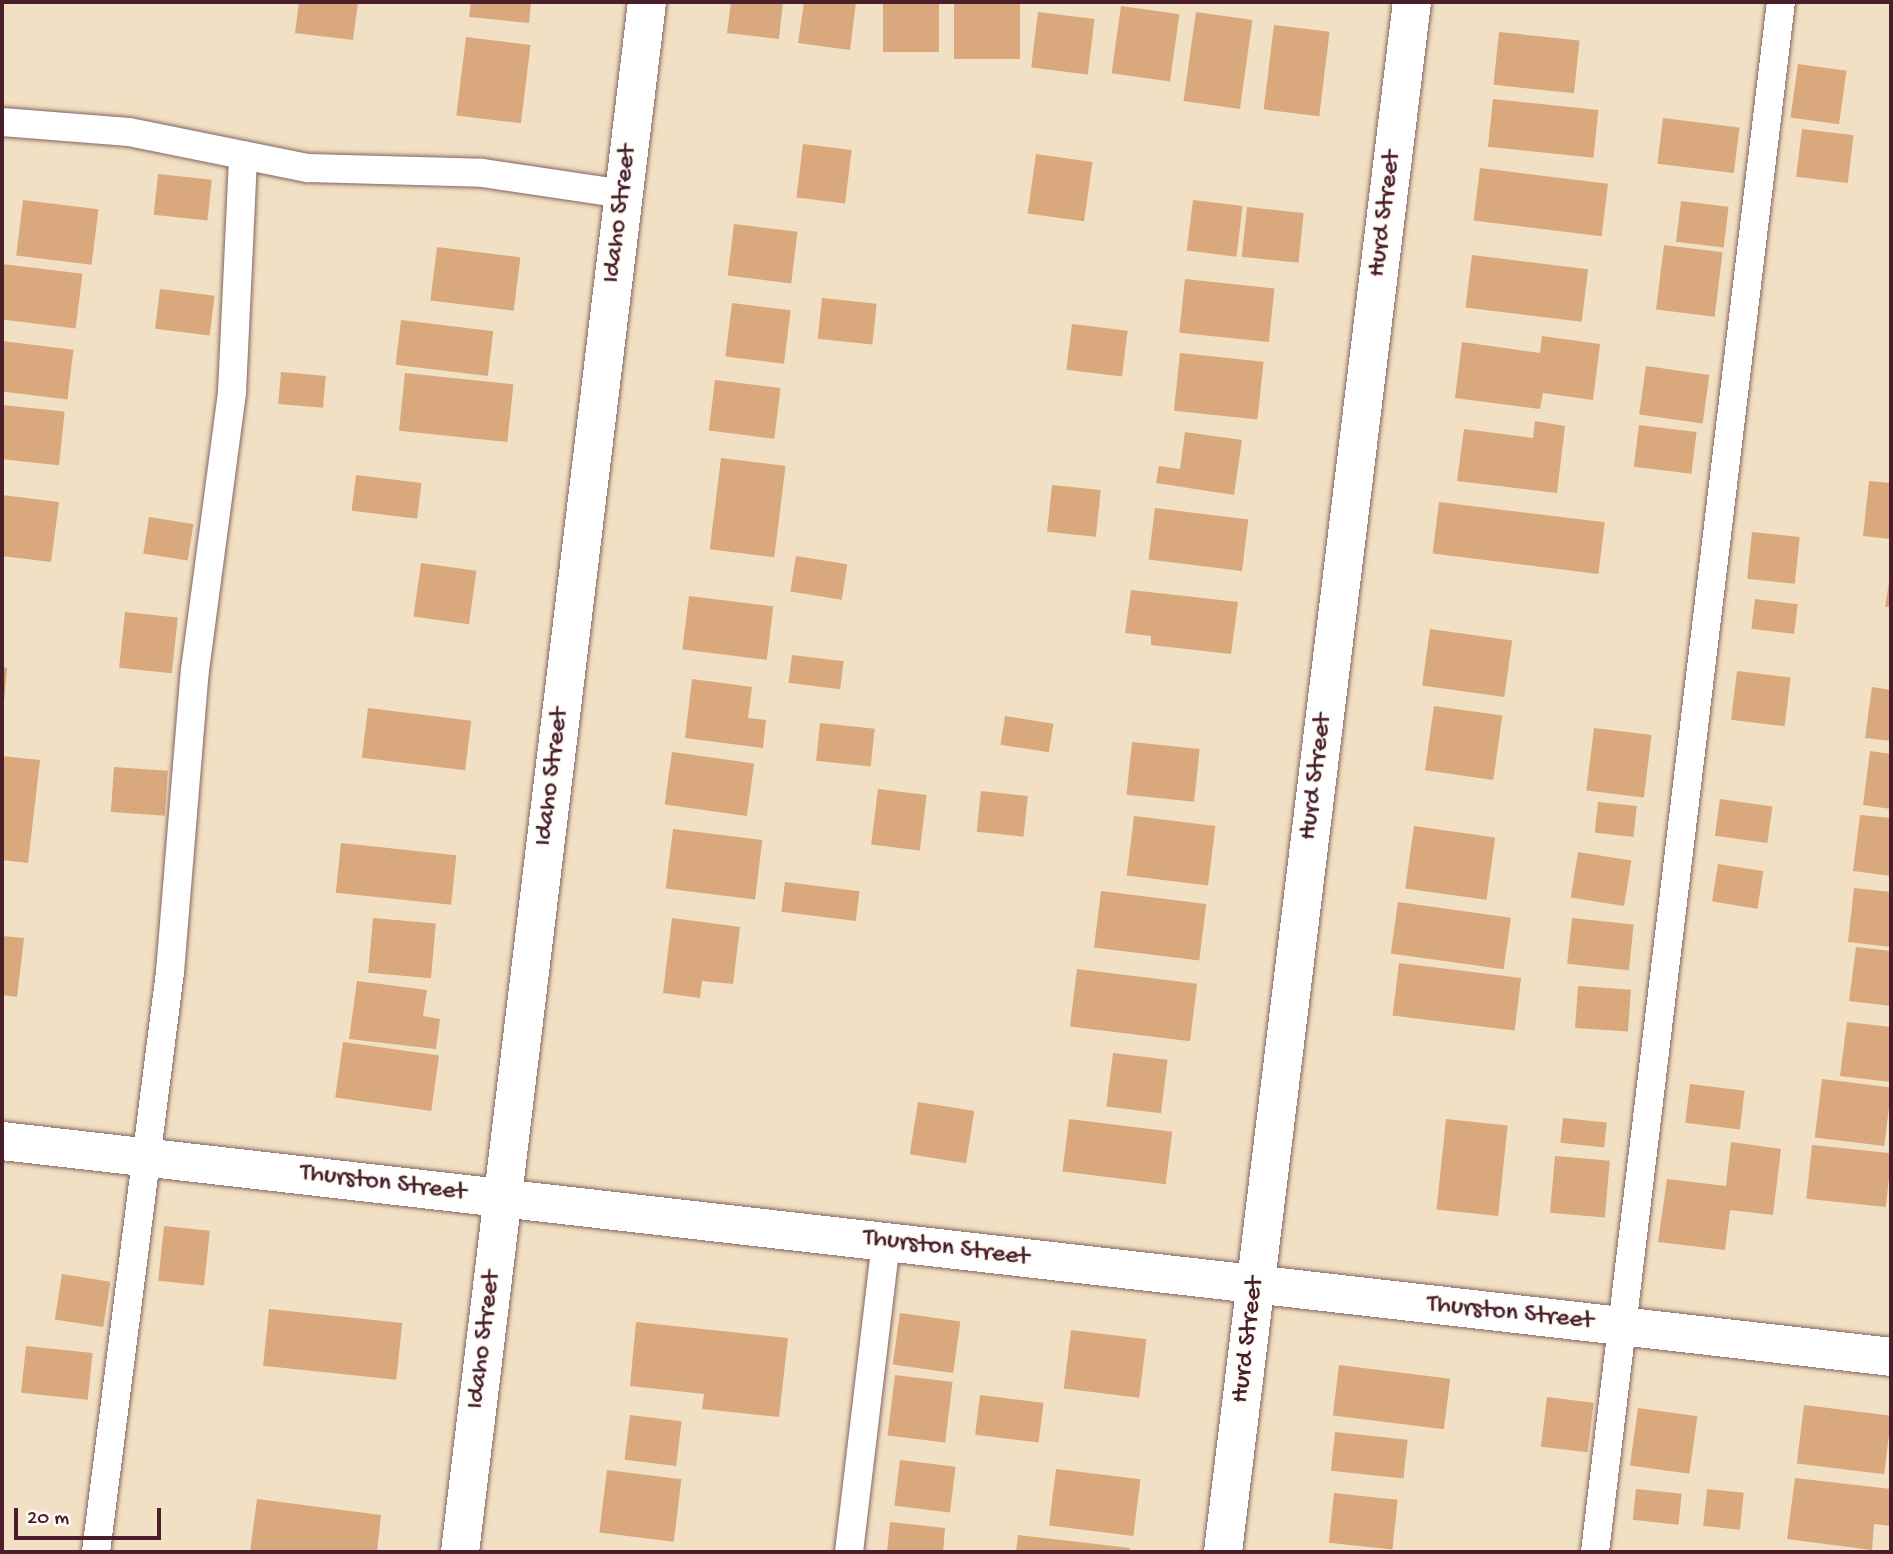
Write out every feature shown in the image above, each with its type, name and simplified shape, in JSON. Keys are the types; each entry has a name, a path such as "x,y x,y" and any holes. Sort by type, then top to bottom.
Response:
{"street":[{"name":"Idaho Street","path":"460,1552 647,2"},
{"name":"Hurd Street","path":"1223,1552 1412,2"},
{"name":"Thurston Street","path":"2,1141 1891,1357"}],"lane":[{"path":"1595,1552 1781,2"},
{"path":"2,122 129,132 307,169 482,173 624,194"},
{"path":"96,1552 170,972 195,670 232,392 243,155"},
{"path":"849,1552 886,1242"}],"building":[{"path":"299,2 358,2 353,40 295,33"},
{"path":"471,2 531,2 529,23 469,17"},
{"path":"731,2 783,2 779,39 727,33"},
{"path":"804,2 856,2 850,50 798,43"},
{"path":"883,2 939,2 939,52 883,52"},
{"path":"954,2 1020,2 1020,59 954,59"},
{"path":"1121,6 1179,14 1170,82 1112,73"},
{"path":"1038,12 1095,19 1088,75 1031,68"},
{"path":"1196,12 1252,20 1240,109 1183,101"},
{"path":"1274,25 1330,32 1319,116 1264,109"},
{"path":"1499,32 1580,40 1574,93 1493,85"},
{"path":"466,37 531,45 521,123 456,115"},
{"path":"1798,64 1847,71 1839,124 1790,117"},
{"path":"1493,99 1598,110 1593,158 1488,147"},
{"path":"1663,118 1739,127 1734,173 1657,164"},
{"path":"1802,129 1854,135 1848,183 1796,177"},
{"path":"803,144 852,150 845,204 796,198"},
{"path":"1036,154 1092,162 1084,221 1028,213"},
{"path":"1480,168 1608,184 1602,236 1474,221"},
{"path":"158,174 212,180 207,220 154,215"},
{"path":"23,200 98,209 92,265 16,256"},
{"path":"1193,200 1243,206 1236,257 1187,251"},
{"path":"1681,201 1729,207 1724,248 1676,242"},
{"path":"1247,207 1304,213 1298,263 1242,257"},
{"path":"734,224 798,232 791,283 728,276"},
{"path":"1664,245 1723,252 1715,317 1656,310"},
{"path":"437,247 520,257 514,311 430,301"},
{"path":"1472,255 1588,269 1582,322 1466,308"},
{"path":"2,264 82,274 76,328 2,319"},
{"path":"1185,279 1275,288 1269,342 1179,333"},
{"path":"160,289 215,296 210,335 155,329"},
{"path":"822,298 877,304 872,345 818,339"},
{"path":"732,303 791,310 784,364 725,357"},
{"path":"401,320 493,331 488,376 396,365"},
{"path":"1072,324 1128,331 1122,376 1066,370"},
{"path":"1542,336 1600,344 1593,400 1543,393 1540,409 1455,398 1462,342 1540,353"},
{"path":"2,341 73,350 67,399 2,391"},
{"path":"1180,353 1264,362 1257,419 1174,411"},
{"path":"1646,366 1709,375 1703,423 1639,415"},
{"path":"281,372 326,376 323,408 278,404"},
{"path":"405,373 513,384 507,442 399,431"},
{"path":"715,380 781,388 774,439 709,431"},
{"path":"2,405 65,412 59,465 2,459"},
{"path":"1535,421 1565,426 1557,493 1457,481 1464,429 1533,438"},
{"path":"1639,425 1697,432 1691,474 1634,467"},
{"path":"1185,432 1242,440 1234,495 1156,483 1159,466 1180,469"},
{"path":"721,458 786,466 774,557 710,549"},
{"path":"356,475 422,483 417,519 352,511"},
{"path":"1869,481 1891,483 1891,539 1863,536"},
{"path":"1052,485 1101,490 1096,537 1047,532"},
{"path":"2,495 59,502 51,562 2,556"},
{"path":"1439,502 1605,522 1598,574 1433,554"},
{"path":"1155,508 1248,519 1242,571 1149,560"},
{"path":"149,517 193,524 188,561 143,554"},
{"path":"1752,532 1800,537 1795,584 1747,579"},
{"path":"796,556 847,564 842,600 790,592"},
{"path":"421,563 476,571 469,624 413,616"},
{"path":"1891,571 1891,607 1885,607"},
{"path":"1131,590 1238,602 1231,654 1151,645 1151,636 1125,633"},
{"path":"689,596 773,606 767,660 682,650"},
{"path":"1755,599 1798,604 1794,634 1751,629"},
{"path":"125,612 178,618 172,673 119,668"},
{"path":"1430,629 1512,641 1504,697 1422,685"},
{"path":"792,655 844,661 840,689 789,683"},
{"path":"2,667 7,668 4,702 2,702"},
{"path":"1737,671 1791,678 1785,726 1731,720"},
{"path":"692,679 752,687 748,718 766,720 763,748 685,738"},
{"path":"1872,687 1891,690 1891,741 1865,738"},
{"path":"1434,706 1502,716 1493,780 1425,770"},
{"path":"368,708 471,721 465,770 362,758"},
{"path":"1005,716 1053,724 1049,752 1000,745"},
{"path":"820,723 875,729 871,767 816,761"},
{"path":"1594,728 1652,735 1644,798 1586,791"},
{"path":"1132,742 1200,749 1194,802 1126,795"},
{"path":"1870,751 1891,754 1891,809 1863,805"},
{"path":"672,752 754,764 747,816 665,804"},
{"path":"2,756 40,760 28,863 2,860"},
{"path":"114,767 168,771 165,816 111,812"},
{"path":"878,789 927,795 920,851 871,845"},
{"path":"981,791 1028,796 1023,837 977,832"},
{"path":"1720,799 1772,806 1767,843 1715,836"},
{"path":"1598,802 1637,806 1634,837 1595,833"},
{"path":"1860,815 1891,818 1891,876 1853,871"},
{"path":"1134,816 1215,826 1208,886 1127,876"},
{"path":"1414,826 1495,837 1486,900 1405,888"},
{"path":"673,829 762,840 755,900 666,889"},
{"path":"341,843 456,855 451,905 336,893"},
{"path":"1578,852 1631,860 1624,906 1571,897"},
{"path":"1718,864 1763,871 1757,909 1712,902"},
{"path":"785,882 859,891 856,921 781,912"},
{"path":"1854,888 1891,892 1891,947 1848,942"},
{"path":"1101,891 1206,904 1199,960 1094,948"},
{"path":"1398,902 1511,918 1504,969 1391,953"},
{"path":"373,918 436,923 431,978 368,973"},
{"path":"672,918 740,927 733,984 702,981 700,998 663,993"},
{"path":"1572,918 1634,924 1629,970 1567,964"},
{"path":"2,936 24,938 17,997 2,995"},
{"path":"1856,947 1891,951 1891,1006 1849,1001"},
{"path":"1399,963 1521,978 1515,1031 1393,1016"},
{"path":"1077,969 1197,984 1190,1041 1070,1027"},
{"path":"357,981 427,990 423,1016 440,1019 436,1049 349,1039"},
{"path":"1578,986 1631,990 1628,1032 1575,1028"},
{"path":"1847,1022 1891,1027 1891,1082 1840,1076"},
{"path":"343,1042 439,1055 431,1111 335,1097"},
{"path":"1113,1053 1168,1060 1161,1113 1106,1107"},
{"path":"1822,1079 1891,1087 1884,1146 1815,1138"},
{"path":"1690,1084 1745,1091 1740,1129 1685,1123"},
{"path":"918,1102 974,1111 966,1163 910,1154"},
{"path":"1563,1118 1607,1123 1604,1147 1560,1143"},
{"path":"1069,1119 1172,1132 1166,1184 1063,1172"},
{"path":"1446,1119 1508,1125 1498,1216 1436,1210"},
{"path":"1731,1142 1781,1149 1773,1215 1730,1210 1725,1250 1658,1242 1667,1179 1726,1186"},
{"path":"1812,1145 1891,1153 1886,1207 1806,1199"},
{"path":"1555,1156 1610,1161 1605,1218 1550,1213"},
{"path":"164,1226 210,1231 204,1286 158,1281"},
{"path":"62,1274 110,1282 103,1327 55,1319"},
{"path":"269,1309 402,1323 396,1380 263,1366"},
{"path":"900,1313 960,1321 953,1373 893,1364"},
{"path":"636,1322 788,1338 779,1417 702,1409 704,1394 630,1386"},
{"path":"1071,1330 1146,1339 1139,1398 1064,1389"},
{"path":"26,1346 93,1353 88,1400 21,1393"},
{"path":"1339,1365 1450,1379 1444,1429 1333,1416"},
{"path":"895,1375 953,1382 945,1443 888,1436"},
{"path":"980,1395 1044,1403 1039,1443 975,1435"},
{"path":"1547,1397 1594,1403 1588,1452 1541,1447"},
{"path":"1804,1405 1891,1416 1884,1474 1797,1464"},
{"path":"1638,1408 1697,1416 1689,1474 1630,1465"},
{"path":"630,1415 682,1421 676,1466 625,1460"},
{"path":"1335,1432 1408,1440 1404,1478 1331,1471"},
{"path":"900,1460 956,1467 950,1512 894,1506"},
{"path":"1056,1469 1140,1479 1133,1536 1049,1526"},
{"path":"607,1470 681,1479 674,1542 599,1533"},
{"path":"1795,1478 1891,1489 1891,1526 1874,1524 1872,1550 1787,1539"},
{"path":"1636,1489 1682,1494 1679,1525 1633,1520"},
{"path":"1707,1489 1744,1493 1740,1530 1703,1526"},
{"path":"1334,1493 1398,1500 1392,1549 1329,1543"},
{"path":"257,1499 381,1515 377,1552 250,1552"},
{"path":"890,1522 945,1528 943,1552 887,1552"},
{"path":"1018,1535 1130,1548 1129,1552 1016,1552"}]}
